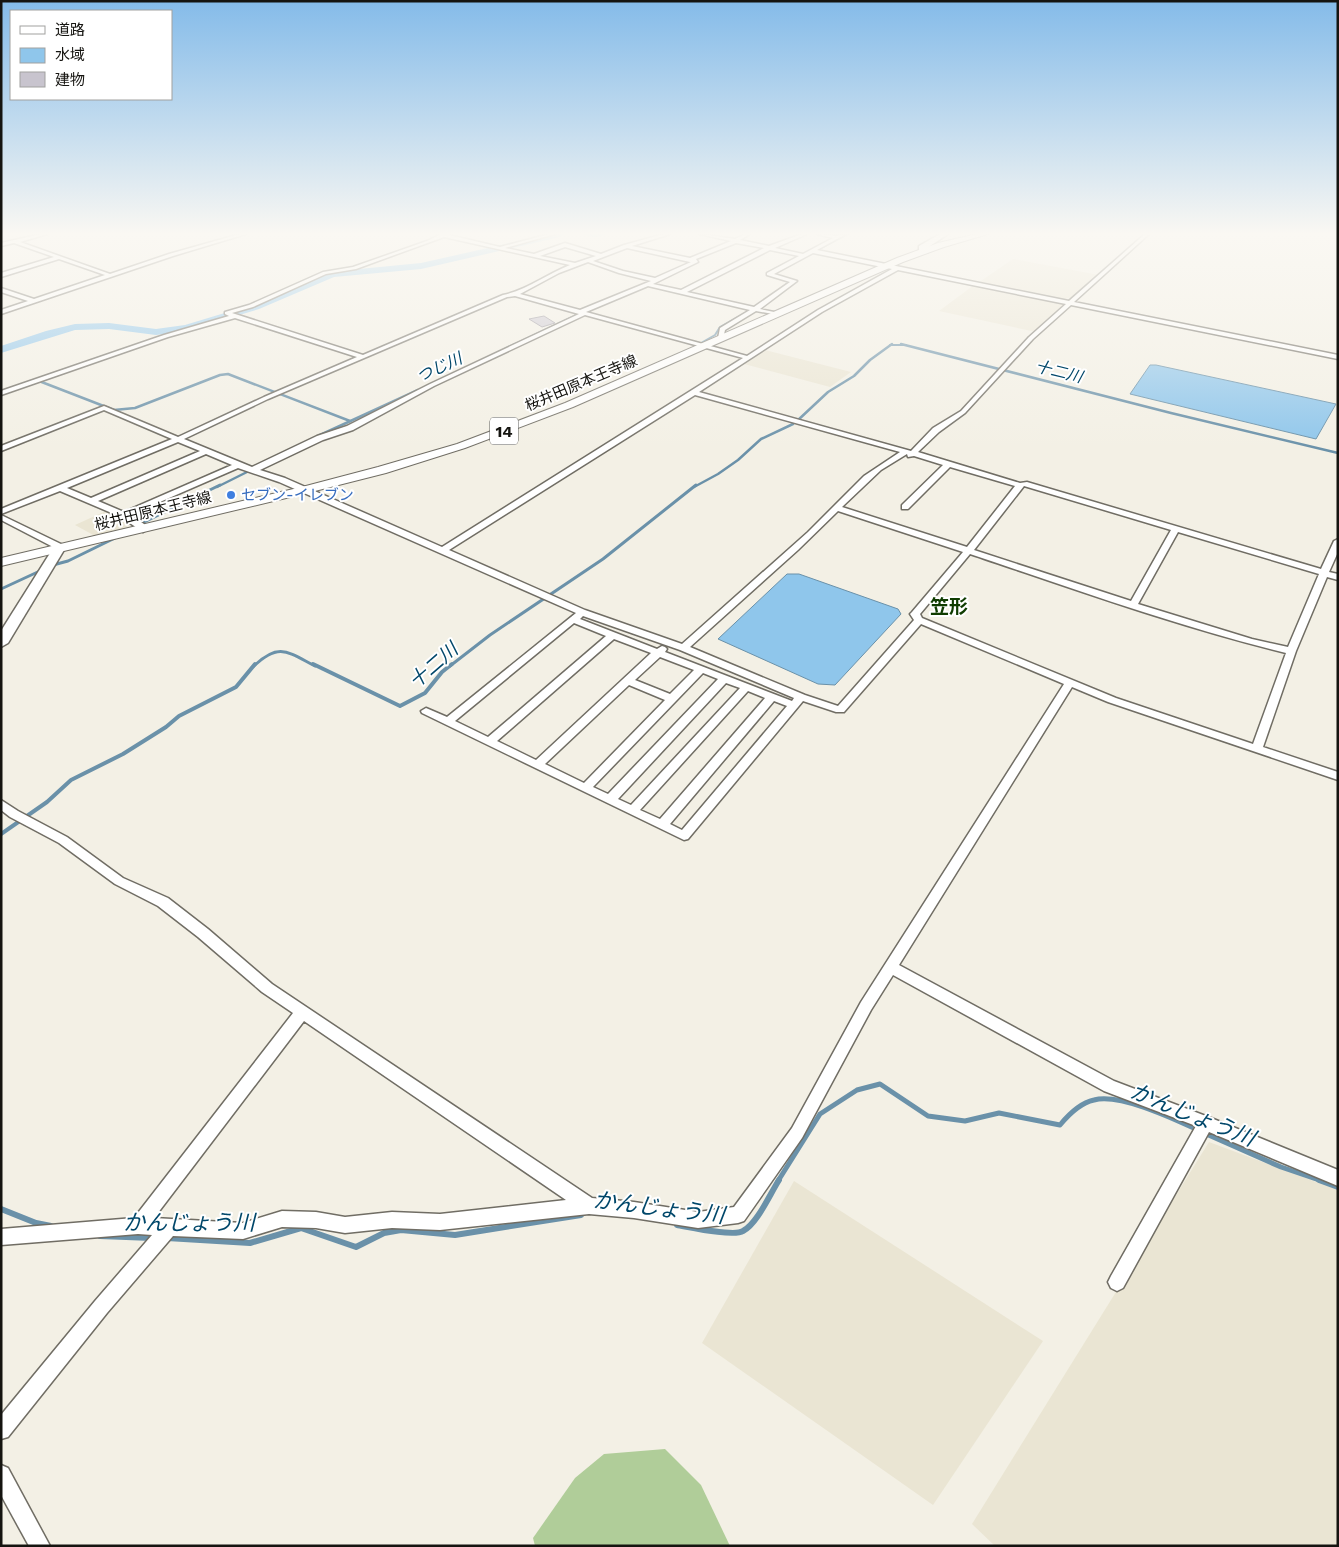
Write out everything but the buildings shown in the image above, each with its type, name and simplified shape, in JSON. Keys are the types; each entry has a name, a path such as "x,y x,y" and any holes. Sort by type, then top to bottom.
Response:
{"main road":[{"name":"桜井田原本王寺線","path":"1,562 58,550 140,526 304,490 423,458 503,431 569,405 796,306"}],"street":[{"path":"1,312 18,306"},
{"path":"250,306 227,313 364,357"},
{"path":"1,512 178,440 266,398 481,306"},
{"path":"558,306 749,358"},
{"path":"253,470 320,438 350,428 432,385 597,306"},
{"path":"744,306 777,314"},
{"path":"721,338 722,329 760,306"},
{"path":"442,551 694,393 828,306"},
{"path":"683,648 789,554 867,479 908,453 936,430 963,412 1031,338 1065,306"},
{"path":"1090,306 1338,358"},
{"path":"1,393 166,336 236,316"},
{"path":"694,393 946,465 1020,485 1024,484 1338,577"},
{"path":"1,449 104,408 206,452 304,490 582,612 683,648 798,701"},
{"path":"92,501 206,452"},
{"path":"124,515 238,465"},
{"path":"905,506 946,465"},
{"path":"1020,485 915,614 919,620 1069,684 1338,776"},
{"path":"60,488 124,515 140,526"},
{"path":"838,508 1133,605 1249,641 1291,651"},
{"path":"1,517 60,547 1,643"},
{"path":"1133,605 1176,530"},
{"path":"1257,748 1291,651 1338,540"},
{"path":"448,721 582,612"},
{"path":"574,620 772,696 840,710 919,620"},
{"path":"490,741 612,635"},
{"path":"537,765 669,643"},
{"path":"585,788 701,669"},
{"path":"610,800 725,678"},
{"path":"628,681 672,699"},
{"path":"1,1237 138,1226 243,1230 282,1219 316,1220 345,1225 392,1220 440,1222 589,1206 634,1210 698,1220 738,1215 797,1133 866,1006 1069,684"},
{"path":"632,811 746,686"},
{"path":"662,825 772,696"},
{"path":"426,711 684,836 798,701"},
{"path":"1,804 14,814 63,840 119,881 163,902 203,933 267,988 589,1206"},
{"path":"892,967 1109,1086 1206,1123 1338,1178"},
{"path":"138,1226 302,1012"},
{"path":"1117,1282 1206,1123"},
{"path":"1,1430 101,1307 170,1228"},
{"path":"1,1475 40,1546"}],"shaded area":[{"path":"945,306 1064,306 1036,332 939,311"},
{"path":"765,350 851,372 830,387 744,364"},
{"path":"108,510 132,524 110,535 97,537 75,525"},
{"path":"1209,1142 1338,1190 1338,1546 995,1546 972,1524"},
{"path":"794,1181 1043,1341 933,1505 702,1343"}],"green space":[{"path":"665,1449 701,1485 730,1546 535,1546 533,1538 575,1478 604,1454"}],"water":[{"path":"1150,365 1336,404 1316,439 1130,394"},
{"path":"787,574 799,574 898,609 901,614 835,685 818,684 718,639"}],"waterway":[{"path":"1,350 50,333 75,327 109,326 156,332 186,328 257,306"},
{"path":"701,343 715,335 720,327 752,309"},
{"name":"つじ川","path":"513,345 583,312"},
{"name":"十二川","path":"901,344 905,345"},
{"name":"つじ川","path":"499,352 513,345"},
{"name":"十二川","path":"797,421 828,392 854,376 870,360 891,345"},
{"name":"十二川","path":"891,345 905,345"},
{"name":"十二川","path":"905,345 1171,413 1338,453"},
{"path":"37,382 39,381 114,410 135,408 220,375 228,374 350,421"},
{"name":"つじ川","path":"320,435 418,390"},
{"name":"十二川","path":"694,487 738,460 761,439 793,424"},
{"path":"217,487 251,470"},
{"path":"138,525 220,485"},
{"name":"十二川","path":"450,666 490,635 603,559 696,485"},
{"path":"53,565 68,561 115,538"},
{"path":"1,589 42,570"},
{"name":"十二川","path":"254,666 270,654 277,652 290,654 315,666"},
{"name":"十二川","path":"1,834 47,802 71,780 123,754 166,727 179,716 236,687 255,664"},
{"name":"十二川","path":"313,664 400,706 425,693 442,672 452,664"},
{"name":"かんじょう川","path":"778,1181 820,1114 857,1090 880,1084 928,1116 965,1121 999,1113 1060,1125 1079,1106 1094,1100 1105,1099 1118,1100 1147,1108 1198,1130"},
{"name":"かんじょう川","path":"1204,1133 1281,1167 1322,1181"},
{"name":"かんじょう川","path":"677,1225 731,1233 743,1231 758,1215 779,1180"},
{"name":"かんじょう川","path":"1319,1180 1338,1187"},
{"name":"かんじょう川","path":"1,1209 36,1223 51,1226"},
{"name":"かんじょう川","path":"167,1238 250,1243 301,1228 356,1247 384,1233 401,1230 455,1235 581,1215"},
{"name":"かんじょう川","path":"100,1236 152,1238"}],"place":[{"name":"セブン-イレブン","path":"231,495"}],"district":[{"name":"笠形","path":"949,606"}]}
